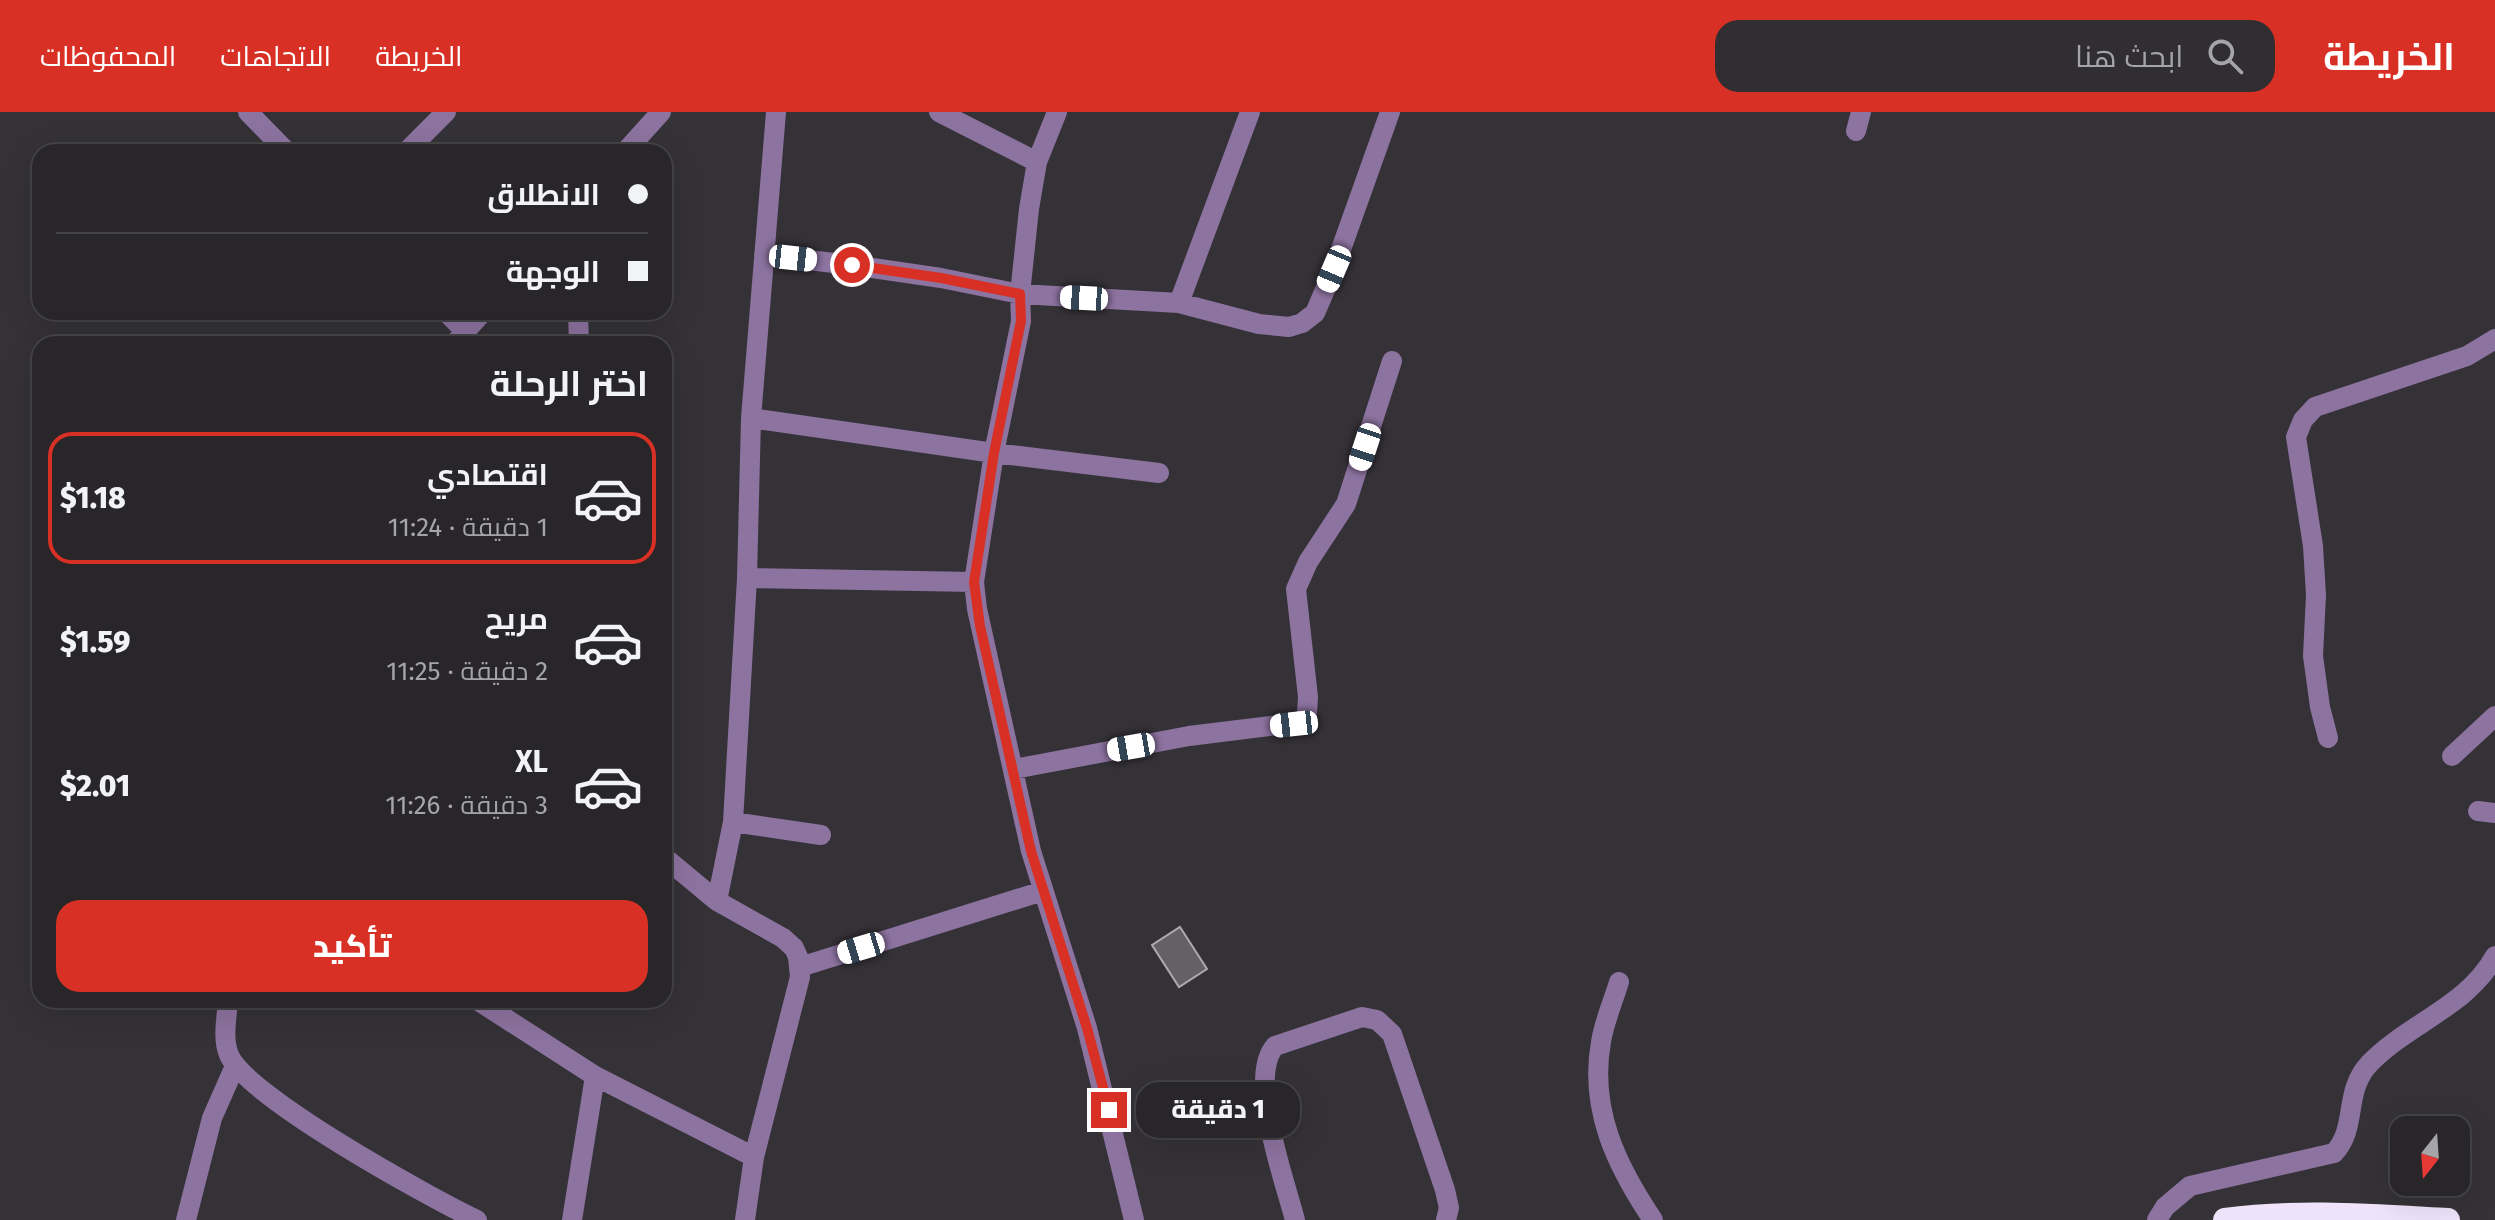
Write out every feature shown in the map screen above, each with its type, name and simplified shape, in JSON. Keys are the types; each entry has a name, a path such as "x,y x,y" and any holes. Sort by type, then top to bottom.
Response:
{"highway":[{"path":"2225,1220 2260,1215 2355,1215 2448,1220"}],"street":[{"path":"248,112 279,144"},
{"path":"414,144 446,112"},
{"path":"632,144 661,112"},
{"path":"717,901 733,822 747,578 751,418 776,112"},
{"path":"939,112 1037,162"},
{"path":"1057,112 1037,162 1020,294 1021,321 994,453 974,582 984,643 1031,851 1087,1028 1134,1220"},
{"path":"1179,303 1250,112"},
{"path":"764,255 911,274 1020,294 1179,303 1259,324 1289,327 1302,323 1315,313 1334,269 1390,112"},
{"path":"462,336 476,320"},
{"path":"2328,738 2313,656 2316,595 2313,546 2296,437 2303,420 2315,407 2467,356 2495,339"},
{"path":"1014,769 1189,736 1302,722 1307,713 1308,697 1296,589 1308,562 1346,504 1392,361"},
{"path":"751,418 1159,473"},
{"path":"747,578 974,582"},
{"path":"2452,756 2495,716"},
{"path":"733,822 821,835"},
{"path":"672,864 717,901 783,938 794,948 800,967 754,1157 745,1220"},
{"path":"800,967 1043,891"},
{"path":"2157,1220 2165,1207 2190,1186 2334,1153 2343,1144 2352,1094 2361,1074 2392,1044 2439,1013 2477,981 2495,956"},
{"path":"1619,982 1601,1040 1597,1088 1603,1124 1614,1153 1630,1186 1653,1220"},
{"path":"227,1008 225,1042 235,1066 270,1097 332,1138 477,1220"},
{"path":"489,1008 595,1076 754,1157"},
{"path":"1295,1220 1268,1112 1264,1077 1268,1054 1275,1046 1362,1017 1377,1020 1392,1034 1445,1190 1449,1208 1446,1220"},
{"path":"186,1220 212,1118 235,1066"},
{"path":"572,1220 595,1076"}],"building":[{"path":"1180,927 1207,969 1179,987 1152,945"}],"route":[{"path":"852,265 1020,294 1021,321 994,453 974,582 980,626 1031,851 1087,1028 1109,1110"}]}
